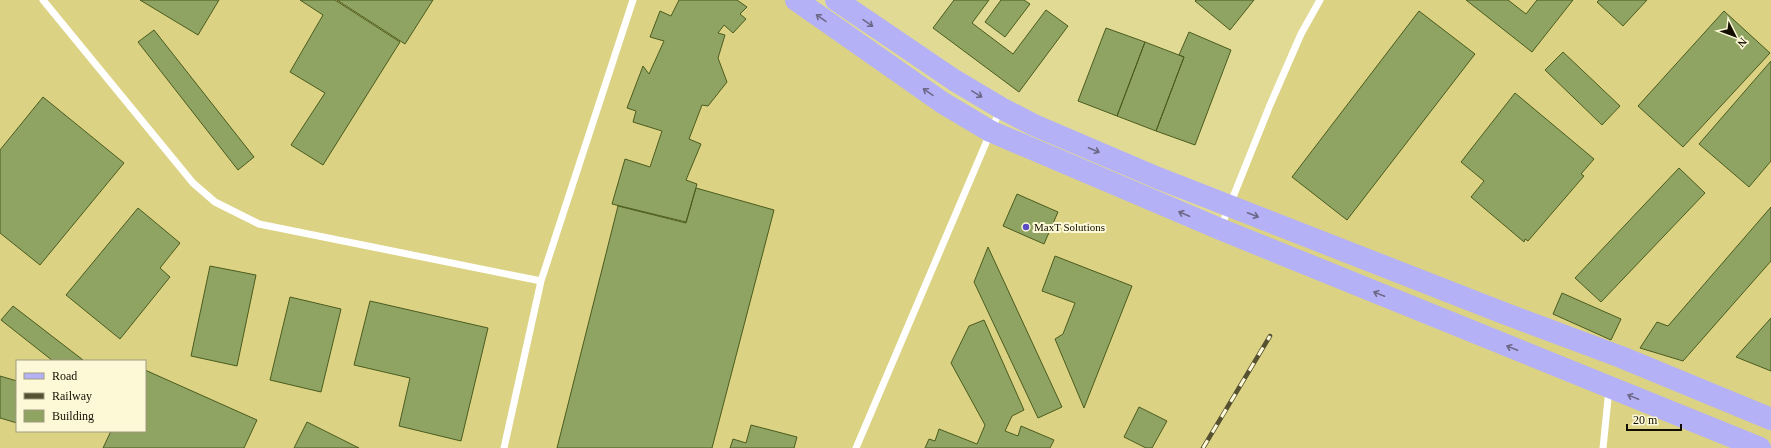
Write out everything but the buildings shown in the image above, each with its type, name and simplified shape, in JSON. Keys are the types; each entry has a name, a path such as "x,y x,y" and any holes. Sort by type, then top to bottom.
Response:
{"main road":[{"path":"796,0 943,102 990,131 1220,229 1760,448"},
{"path":"836,0 954,80 1001,108 1034,125 1143,172 1621,356 1771,419"},
{"path":"1402,303 1415,277"},
{"path":"1609,387 1621,356"}],"lane":[{"path":"43,0 193,183 215,202 259,224 541,281"},
{"path":"504,448 541,281 633,0"},
{"path":"1220,229 1301,34 1320,0"},
{"path":"856,448 1001,108"},
{"path":"1603,448 1609,387"}],"shaded area":[{"path":"0,0 796,0 943,102 1220,229 1229,205 1320,0 1771,0 1771,448 0,448"}],"railway":[{"path":"1203,448 1270,336"}],"place":[{"name":"MaxT Solutions","path":"1026,227"}]}
